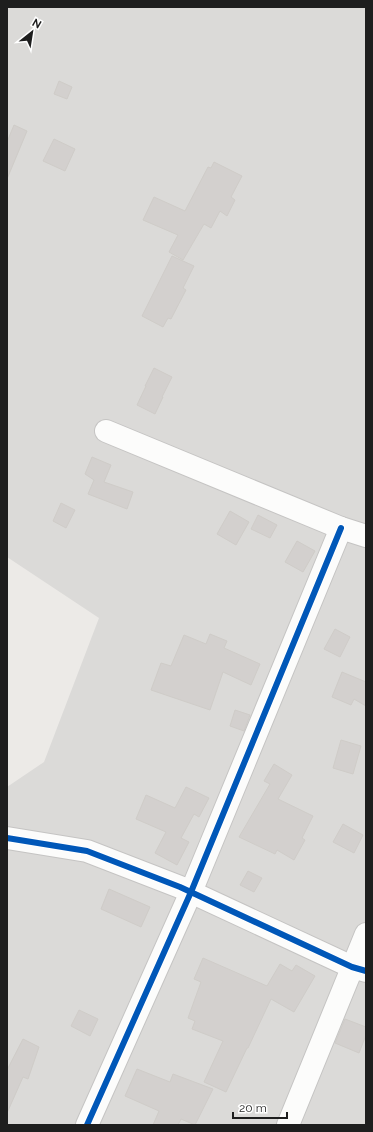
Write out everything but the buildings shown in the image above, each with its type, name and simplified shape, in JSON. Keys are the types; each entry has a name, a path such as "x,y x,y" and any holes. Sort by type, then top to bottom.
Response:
{"street":[{"path":"106,431 341,528 366,536"},
{"path":"87,1125 192,892 341,528"},
{"path":"7,838 87,851 192,892 359,969"},
{"path":"288,1125 359,969 366,934"}],"shaded area":[{"path":"7,7 366,7 366,1125 7,1125 7,787 44,762 99,618 7,557"}],"cycle path":[{"path":"87,1125 191,892 341,528"},
{"path":"7,838 87,851 180,887 352,967 366,971"}]}
